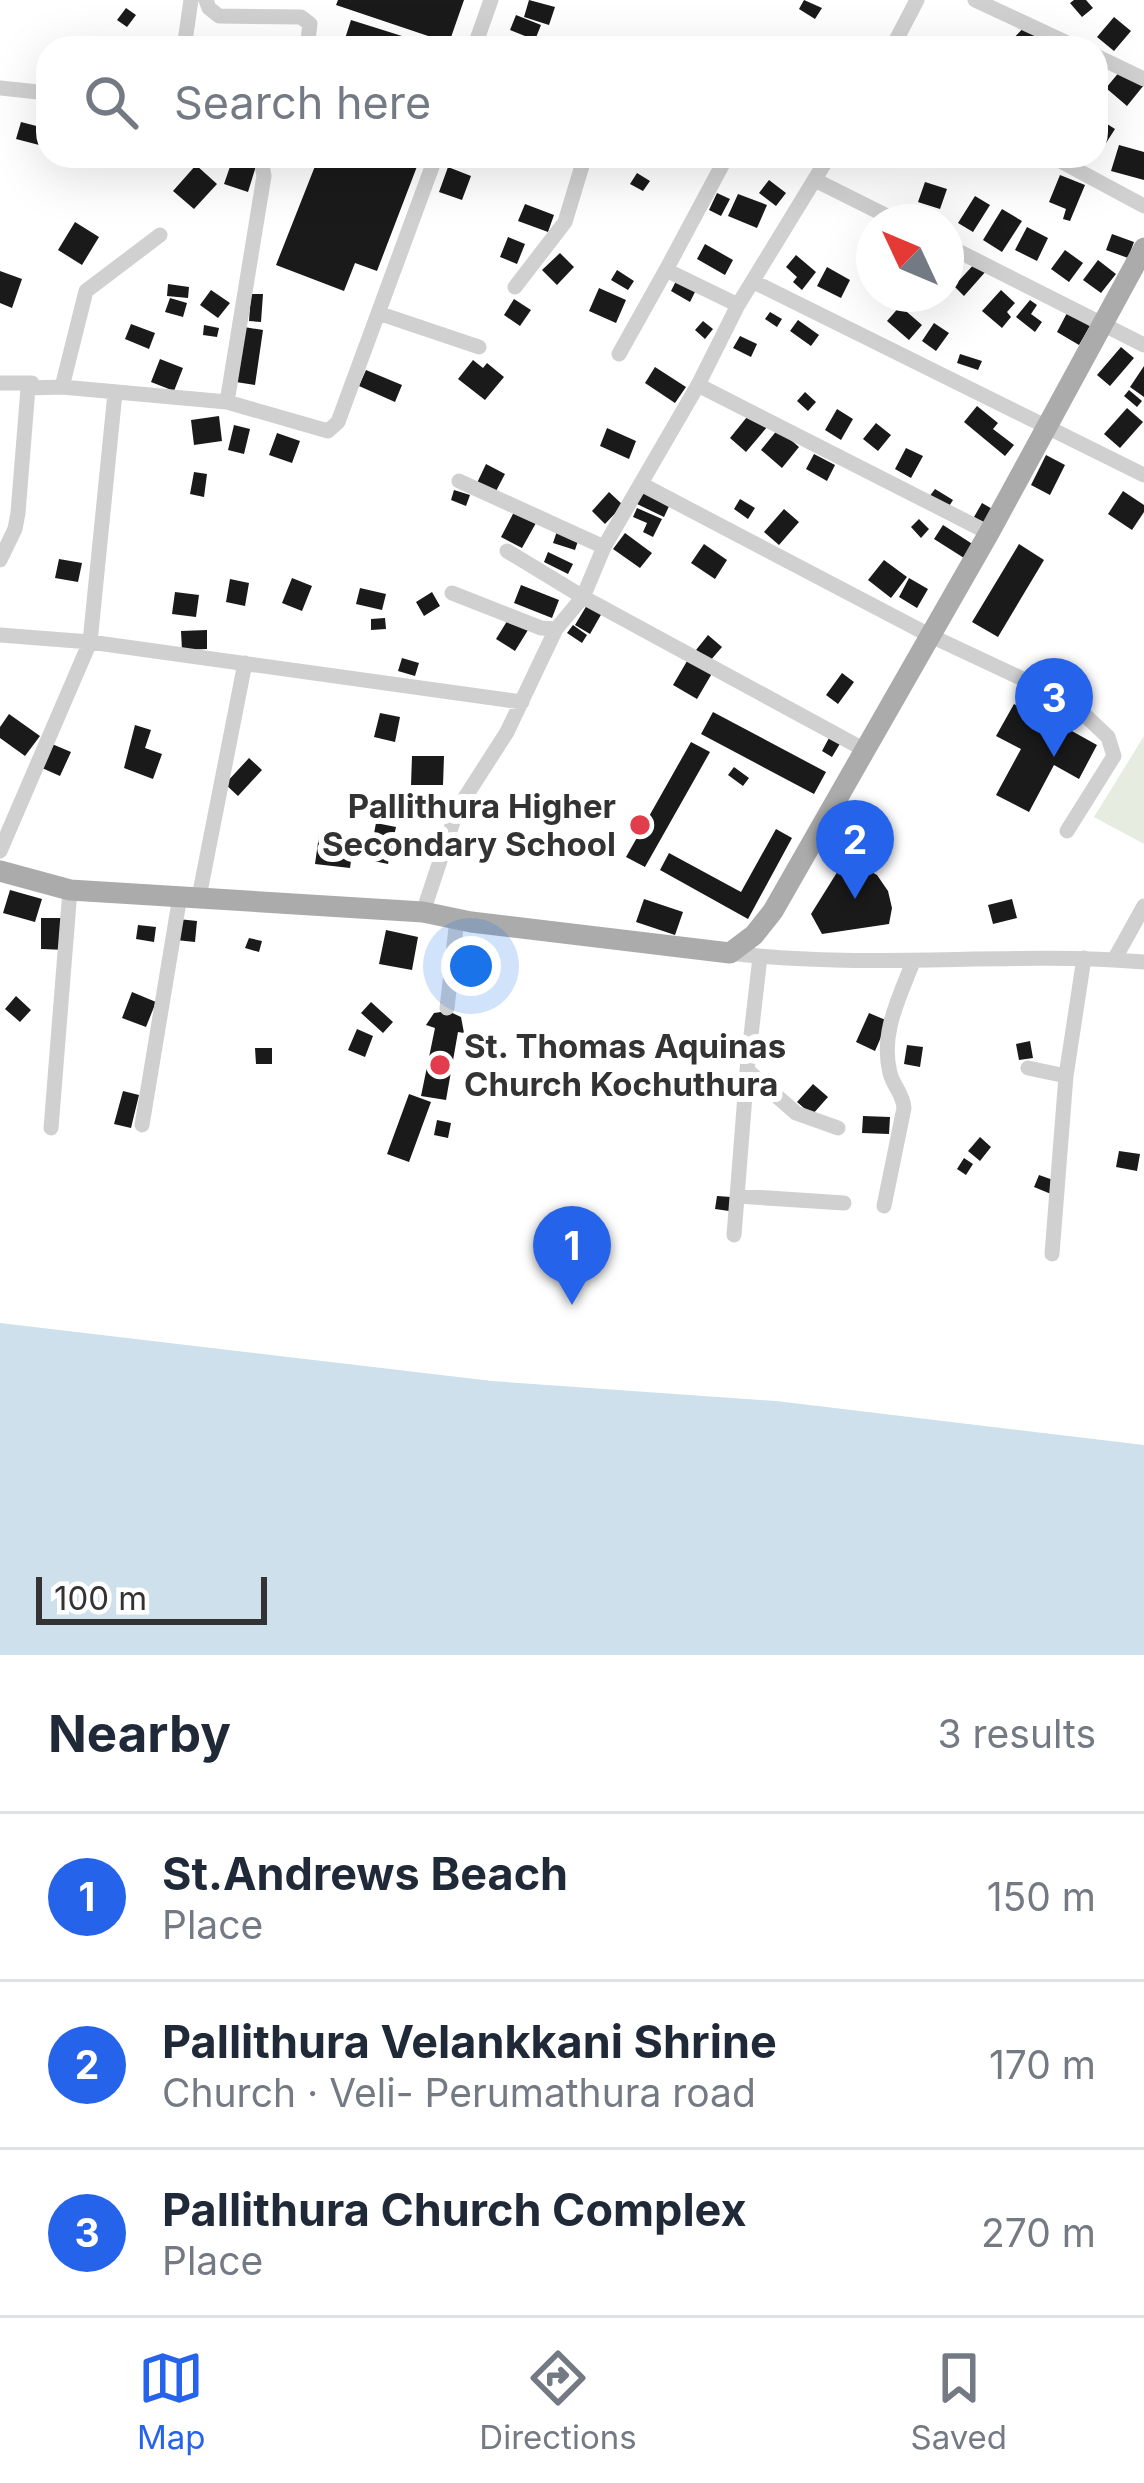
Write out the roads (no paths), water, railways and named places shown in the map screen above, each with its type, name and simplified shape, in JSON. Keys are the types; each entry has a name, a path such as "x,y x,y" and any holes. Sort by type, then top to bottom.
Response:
{"main road":[{"path":"0,871 70,890 423,912 730,953 754,935 772,911 989,533 1144,248"}],"street":[{"path":"478,36 491,0"},
{"path":"898,36 917,0"},
{"path":"975,0 1052,36"},
{"path":"188,36 199,3 219,16 301,16 310,24 308,36"},
{"path":"1108,62 1144,79"},
{"path":"0,88 36,92"},
{"path":"227,402 262,168"},
{"path":"28,388 227,402 328,431 338,422 381,314 432,168"},
{"path":"515,287 565,222 581,168"},
{"path":"620,354 721,168"},
{"path":"423,912 458,810 522,702 556,629 583,596 604,548 698,386 738,305 822,168"},
{"path":"1073,168 1144,206"},
{"path":"815,180 863,204"},
{"path":"62,387 86,291 160,235"},
{"path":"964,254 1144,345"},
{"path":"666,270 738,305"},
{"path":"754,282 1144,475"},
{"path":"381,314 479,347"},
{"path":"0,383 32,383 15,530 0,560"},
{"path":"698,386 989,533"},
{"path":"0,851 90,642 115,393"},
{"path":"459,481 604,548"},
{"path":"640,484 929,635 1070,701 1108,737 1114,756 1067,831"},
{"path":"507,551 865,751"},
{"path":"452,593 541,628 556,629"},
{"path":"0,635 90,642 522,702"},
{"path":"142,1125 189,896 245,663"},
{"path":"51,1128 70,890"},
{"path":"1114,960 1144,906"},
{"path":"447,1008 457,919"},
{"path":"730,953 913,962 1084,958 1144,962"},
{"path":"734,1235 760,957"},
{"path":"1052,1254 1066,1076 1084,958"},
{"path":"884,1205 904,1108 889,1070 888,1030 913,962"},
{"path":"1028,1069 1066,1076"},
{"path":"746,1070 796,1113 838,1127"},
{"path":"737,1196 844,1203"}],"water":[{"path":"0,1323 492,1381 776,1401 1144,1445 1144,1655 0,1655"}],"place":[{"name":"Pallithura Church Complex","path":"1054,757"},
{"name":"Pallithura Higher Secondary School","path":"640,825"},
{"name":"Pallithura Velankkani Shrine","path":"855,899"},
{"name":"St. Thomas Aquinas Church Kochuthura","path":"440,1065"},
{"name":"St.Andrews Beach","path":"572,1305"}]}
